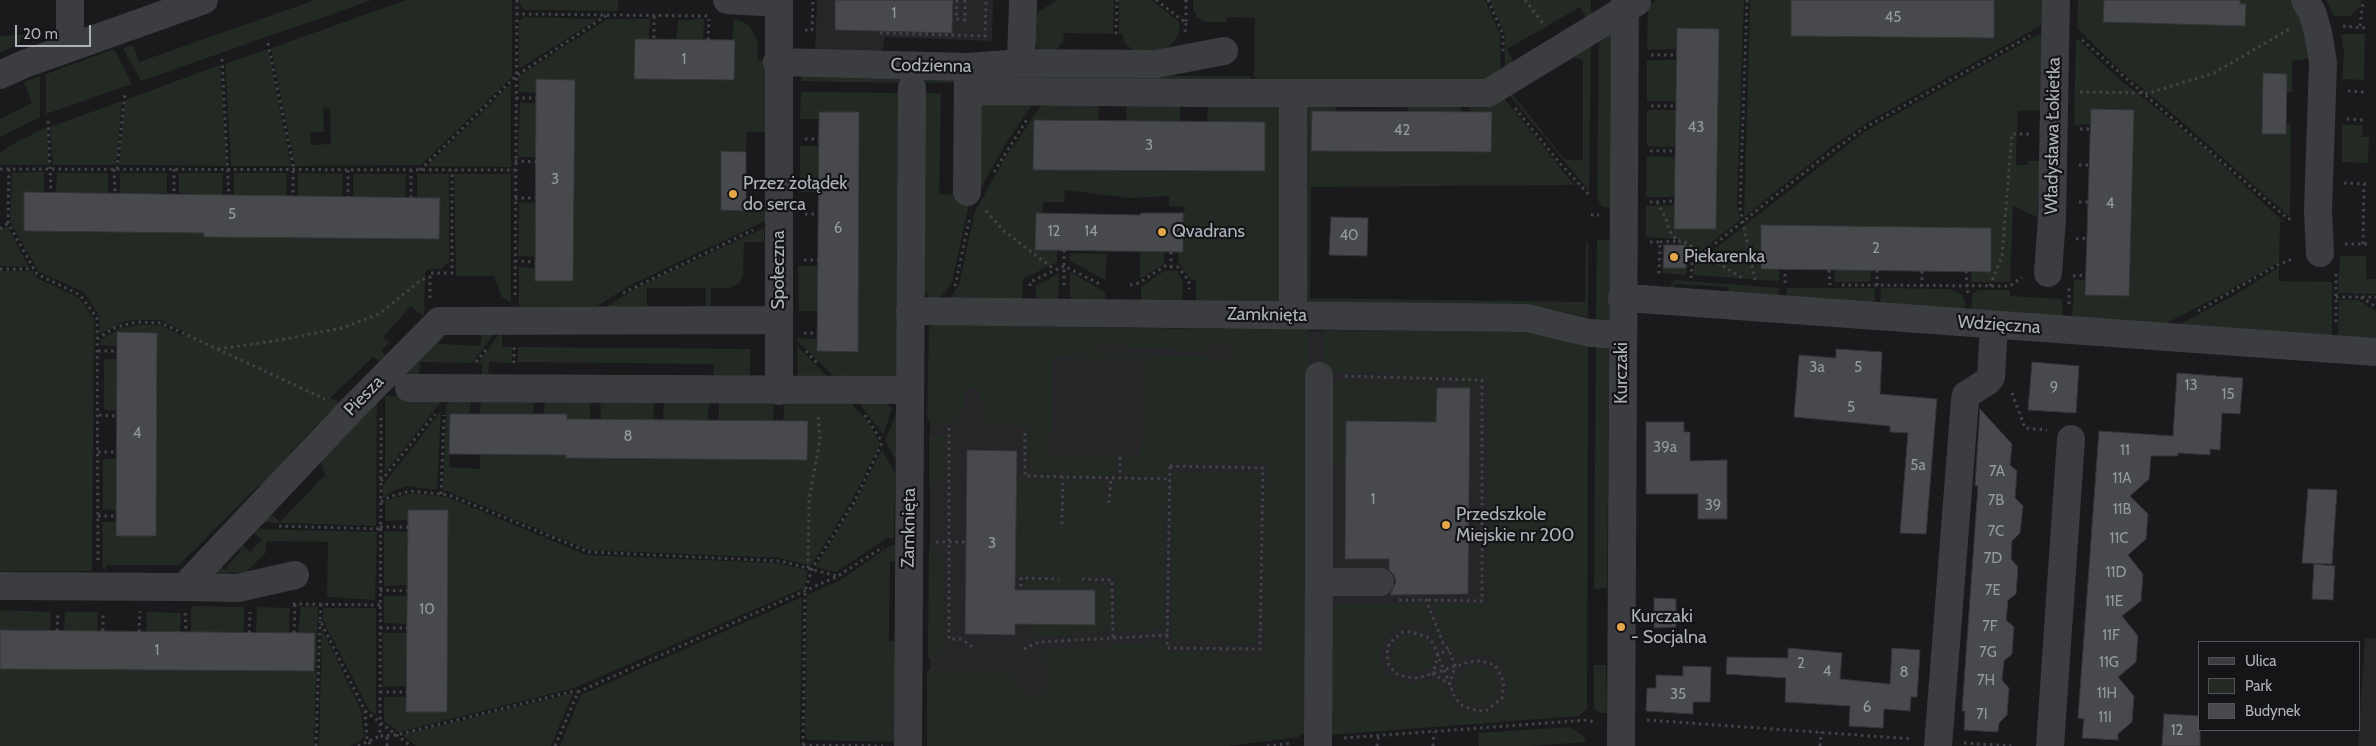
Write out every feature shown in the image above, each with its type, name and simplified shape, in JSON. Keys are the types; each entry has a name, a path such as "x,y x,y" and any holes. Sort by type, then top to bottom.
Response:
{"street":[{"path":"70,0 70,48"},
{"path":"0,75 24,64 204,0"},
{"path":"1021,63 1022,0"},
{"path":"717,11 779,1"},
{"name":"Społeczna","path":"779,1 777,62 779,320 791,390"},
{"path":"974,199 968,79 1293,93 1488,92 1630,3"},
{"name":"Kurczaki","path":"1621,735 1622,299 1630,3"},
{"name":"Władysława Łokietka","path":"2056,8 2053,135 2059,274"},
{"path":"2318,14 2318,32 2323,63 2319,218 2320,252"},
{"name":"Codzienna","path":"777,62 968,79 1021,63 1156,64 1224,51"},
{"name":"Zamknięta","path":"908,746 912,88"},
{"path":"1293,93 1293,315"},
{"name":"Wdzięczna","path":"1622,299 2376,352"},
{"name":"Zamknięta","path":"910,310 1527,318 1590,333 1622,335"},
{"name":"Piesza","path":"185,600 242,525 350,411 439,322 444,320 779,320"},
{"path":"1938,743 1965,400 1966,395 1991,377 1994,325"},
{"path":"1319,376 1319,743"},
{"path":"409,388 910,390"},
{"path":"2050,746 2071,439"},
{"path":"0,586 101,597 185,600 295,575"},
{"path":"1319,582 1380,582"}],"path":[{"path":"514,388 516,0"},
{"path":"957,0 956,19 965,20 965,0"},
{"path":"1116,34 1117,0"},
{"path":"1156,0 1186,23 1186,0"},
{"path":"1488,0 1503,34 1504,91 1519,114 1591,197"},
{"path":"1525,0 1545,26"},
{"path":"1746,0 1740,208 1756,284 1752,284"},
{"path":"2360,26 2363,0"},
{"path":"1700,279 1690,278 1692,262 1819,161 1864,128 2043,28 2056,8 2144,95 2196,137 2288,219 2319,218"},
{"path":"516,14 654,16 717,11 708,40"},
{"path":"2072,92 2144,95 2214,73 2318,14 2365,28"},
{"path":"420,170 516,76 608,15"},
{"path":"654,16 654,39"},
{"path":"880,33 986,36"},
{"path":"268,43 293,170 293,197"},
{"path":"1642,54 1677,55"},
{"path":"222,59 229,196"},
{"path":"2340,91 2364,92"},
{"path":"115,193 124,93"},
{"path":"516,98 536,98"},
{"path":"1642,106 1676,106"},
{"path":"2339,119 2363,120"},
{"path":"48,121 51,192"},
{"path":"1990,286 2002,256 2012,134 2053,135"},
{"path":"1642,151 1675,151"},
{"path":"515,161 536,162"},
{"path":"0,169 515,170"},
{"path":"9,169 8,223 34,269 37,274 80,295 97,318 99,415 98,516 103,631"},
{"path":"174,169 174,193"},
{"path":"348,170 348,198"},
{"path":"411,170 411,198"},
{"path":"430,329 430,273 452,273 452,170"},
{"path":"2190,315 2277,265 2294,258 2365,244 2366,184 2338,182"},
{"path":"515,198 536,198"},
{"path":"974,199 1004,231 1055,270"},
{"path":"1642,202 1675,202"},
{"path":"1657,202 1666,218 1669,230 1677,241"},
{"path":"622,294 779,218"},
{"path":"0,229 8,223"},
{"path":"1642,242 1683,241 1748,283 1738,282"},
{"path":"1660,242 1660,276"},
{"path":"1171,252 1171,267"},
{"path":"515,262 535,262"},
{"path":"0,268 34,269"},
{"path":"1830,270 1830,285"},
{"path":"1922,271 1922,286"},
{"path":"1821,284 2010,286 2026,274 2086,275"},
{"path":"217,349 282,340 342,328 379,314 421,280 430,277"},
{"path":"1775,284 1794,284"},
{"path":"2336,297 2376,297"},
{"path":"2360,297 2376,307"},
{"path":"97,340 114,328 124,325 138,322 161,323 350,411"},
{"path":"800,345 844,390 870,421 886,450"},
{"path":"98,351 117,351"},
{"path":"1319,376 1482,380 1482,602 1390,599 1380,582"},
{"path":"1991,377 2012,392 2025,428 2069,432 2071,439"},
{"path":"380,736 382,379"},
{"path":"791,390 814,403 820,426 820,440 809,500 810,568 805,591 803,745 908,746"},
{"path":"441,494 444,408"},
{"path":"99,415 116,416"},
{"path":"950,428 949,639 961,639 974,648"},
{"path":"1026,433 1025,476 1170,479"},
{"path":"810,568 854,502 886,434"},
{"path":"98,452 116,452"},
{"path":"1120,457 1120,478"},
{"path":"1170,466 1263,468 1260,649 1168,648 1168,634 1170,466"},
{"path":"1062,524 1064,477"},
{"path":"1109,503 1110,478"},
{"path":"381,502 389,497 410,491 449,495 589,552 780,561 838,576"},
{"path":"98,516 116,516"},
{"path":"242,525 408,527"},
{"path":"358,746 380,736 396,735 574,690 578,692 838,576 890,542"},
{"path":"929,542 968,542"},
{"path":"1021,593 1022,578 1059,578"},
{"path":"1082,579 1112,580 1114,638"},
{"path":"380,590 407,591"},
{"path":"185,600 186,632"},
{"path":"1426,600 1443,643 1449,650 1455,666 1450,684"},
{"path":"249,633 250,604"},
{"path":"294,633 295,604"},
{"path":"316,746 321,604"},
{"path":"57,631 58,608"},
{"path":"139,632 140,608"},
{"path":"320,620 365,711 367,741 373,746"},
{"path":"380,628 407,628"},
{"path":"1444,670 1433,642 1427,637 1412,632 1403,632 1389,643 1387,654 1389,665 1395,673 1406,677 1418,678 1433,674 1444,670 1455,666 1480,661 1494,665 1504,682 1502,698 1487,710 1471,709 1464,706 1455,698 1444,670"},
{"path":"1024,649 1039,642 1168,634"},
{"path":"1438,654 1449,650"},
{"path":"1433,674 1438,654"},
{"path":"1433,674 1450,684"},
{"path":"380,692 407,692"},
{"path":"555,746 578,692"},
{"path":"365,711 412,746"},
{"path":"1267,746 1588,720 1604,724 1621,735 1638,720 1821,732 1938,743 2011,746"},
{"path":"1433,746 1434,732"},
{"path":"1820,746 1821,732"},
{"path":"386,746 387,735"},
{"path":"1377,746 1379,736"}],"shaded area":[{"path":"817,0 993,0 992,41 885,37 882,53 815,52"},
{"path":"930,330 1539,332 1583,707 1183,746 930,746"},
{"path":"2365,638 2376,639 2376,746 2358,746 2359,731 2361,731"}],"green space":[{"path":"315,0 372,0 141,81 123,48 133,45 139,62"},
{"path":"407,0 512,0 512,77 421,165 295,166 271,48","holes":["330,108 331,144 311,145 310,132 324,132 323,109"]},
{"path":"520,0 618,0 618,11 524,10 520,5"},
{"path":"1057,0 1114,0 1113,34 1064,33 1063,41 1058,48 1050,53 1038,49 1034,38 1034,15"},
{"path":"1119,0 1152,0 1179,22 1179,33 1172,44 1158,52 1136,52 1125,44 1122,34 1119,34"},
{"path":"1193,0 1485,0 1500,34 1501,76 1487,84 1259,83 1254,76 1255,18 1226,17 1226,22 1206,22 1197,17 1193,9"},
{"path":"1490,0 1591,0 1591,20 1588,22 1580,7 1507,49 1516,66 1505,72 1505,34"},
{"path":"1657,0 1744,0 1737,205 1740,220 1688,261 1686,275 1663,273 1663,268 1685,268 1678,239 1646,237 1646,206 1675,205 1675,229 1716,229 1719,29 1677,29 1676,49 1647,50 1648,5"},
{"path":"1750,0 1791,0 1791,36 1994,38 1994,0 2040,0 2044,3 2044,24 1873,119 1831,147 1744,217"},
{"path":"2078,0 2104,0 2103,22 2245,26 2246,5 2240,4 2240,0 2294,0 2303,13 2311,58 2292,61 2292,92 2287,92 2287,74 2263,73 2262,133 2286,134 2287,124 2291,124 2290,217 2121,71 2077,28"},
{"path":"2326,0 2361,0 2360,6 2350,16 2334,16"},
{"path":"524,17 598,19 519,69 519,21"},
{"path":"607,19 650,19 649,39 635,39 634,79 734,80 735,41 732,40 734,19 744,22 750,27 758,41 757,60 766,61 765,132 747,132 746,152 721,151 721,210 765,211 765,221 631,285 597,306 519,306 519,267 535,268 535,281 573,281 575,80 537,79 537,93 519,92 519,76"},
{"path":"704,19 703,40 676,40 678,20"},
{"path":"2045,31 2044,110 2018,111 2016,149 2016,165 2028,165 2028,161 2040,161 2037,217 2013,206 2010,282 1971,282 1972,271 1991,271 1991,228 1761,226 1761,269 1779,269 1779,281 1693,275 1694,265 1864,132"},
{"path":"1611,32 1610,207 1603,207 1597,199 1599,35"},
{"path":"35,34 8,49 0,53 0,36"},
{"path":"2341,34 2365,34 2364,80 2342,79 2344,54"},
{"path":"1591,38 1589,191 1506,91 1509,90 1565,160 1583,160 1583,60 1568,56"},
{"path":"2076,38 2117,77 2198,142 2284,222 2280,222 2279,262 2165,324 2072,318 2074,280 2086,280 2133,110 2091,109 2090,124 2074,125"},
{"path":"114,49 132,84 46,114 46,74"},
{"path":"268,49 291,166 231,166 225,64"},
{"path":"1647,60 1676,60 1676,101 1647,101"},
{"path":"220,65 227,166 119,165 125,100"},
{"path":"802,74 959,77 958,83 835,82 801,81"},
{"path":"990,75 1249,76 1255,84 988,83"},
{"path":"40,76 40,117 0,137 0,119 32,103 24,82"},
{"path":"511,84 511,167 427,166"},
{"path":"801,92 904,93 900,370 896,377 840,382 797,341 797,338 817,339 817,351 857,352 819,112 819,119 800,119"},
{"path":"922,93 941,93 939,194 971,195 952,283 937,302 933,302 918,283"},
{"path":"1500,93 1574,185 1311,187 1310,298 1585,302 1586,242 1588,242 1588,317 1526,304 1301,308 1300,105 1335,99 1336,111 1312,111 1311,150 1491,152 1492,112 1470,112 1471,101"},
{"path":"980,99 1035,100 1004,147 977,195"},
{"path":"1408,100 1460,100 1461,112 1408,112"},
{"path":"122,101 116,165 53,165 50,127"},
{"path":"1044,101 1098,101 1099,121 1034,120 1034,170 1265,171 1265,122 1207,121 1208,103 1282,103 1285,208 1279,213 1279,270 1283,272 1287,305 1196,301 1196,280 1191,280 1178,262 1178,252 1183,252 1183,213 1186,207 1169,206 1169,196 1130,198 1065,190 1064,202 1043,202 1042,213 1036,213 1035,250 1057,250 1057,262 1023,279 1022,305 946,305 959,285 975,211 1004,160"},
{"path":"1126,101 1180,103 1180,121 1127,121"},
{"path":"520,103 536,103 536,157 518,157"},
{"path":"1647,110 1676,110 1675,147 1647,146"},
{"path":"2342,125 2363,125 2362,137 2369,137 2368,163 2342,162"},
{"path":"47,127 49,165 0,165 0,153 13,144"},
{"path":"800,146 818,146 818,192 800,192"},
{"path":"1647,156 1675,157 1675,197 1646,197"},
{"path":"44,172 44,192 24,192 24,231 204,233 204,237 439,239 440,199 417,198 417,174 449,174 449,262 441,269 429,269 425,273 424,317 411,306 383,337 389,342 381,351 389,359 384,365 373,357 330,398 345,404 337,412 329,412 290,453 290,464 268,487 258,486 179,565 107,565 105,570 103,570 102,522 116,522 116,536 156,536 157,333 117,332 117,346 100,345 100,340 121,328 138,325 160,325 183,336 185,332 161,320 138,320 126,321 99,334 100,317 84,292 39,272 10,222 12,173"},
{"path":"57,173 108,173 108,193 56,192"},
{"path":"120,173 167,173 167,193 120,193"},
{"path":"179,173 223,173 222,196 179,193"},
{"path":"234,173 287,173 286,197 234,197"},
{"path":"298,173 343,174 342,198 298,197"},
{"path":"353,174 406,174 405,198 353,198"},
{"path":"454,174 511,174 511,303 502,297 494,276 456,276"},
{"path":"519,202 536,203 535,257 518,256"},
{"path":"7,226 29,267 0,266 0,231"},
{"path":"764,228 764,242 744,242 743,275 739,283 730,288 711,288 711,308 706,308 706,288 647,288 647,307 606,307 634,289"},
{"path":"1597,240 1610,240 1609,324 1596,326"},
{"path":"1140,252 1164,252 1164,264 1140,279"},
{"path":"1070,253 1107,254 1105,280 1070,261"},
{"path":"2340,256 2366,256 2366,279 2376,279 2376,294 2338,293"},
{"path":"798,266 818,266 817,311 799,311"},
{"path":"2279,267 2279,281 2332,282 2332,336 2176,326 2235,295"},
{"path":"1177,270 1183,282 1182,303 1141,306 1141,287 1164,271"},
{"path":"1835,270 1871,270 1870,282 1834,282"},
{"path":"0,271 33,271 35,277 79,298 94,319 92,571 0,571"},
{"path":"1070,272 1105,292 1105,306 1075,305 1070,296"},
{"path":"1059,273 1058,306 1044,306 1036,296 1036,286"},
{"path":"1674,280 1779,288 1778,302 1728,299 1729,287 1675,284 1674,294 1666,294"},
{"path":"1787,288 1875,288 1874,309 1786,302"},
{"path":"1881,288 1950,289 1961,294 1965,302 1964,316 1880,310"},
{"path":"1978,290 2010,290 2010,296 2062,299 2063,316 1973,311 1971,306 1973,294"},
{"path":"2339,300 2358,300 2376,311 2376,340 2338,337"},
{"path":"935,325 1208,329 1309,328 1307,733 1300,734 1299,737 1228,746 927,746 927,670 1010,672 1021,689 1030,695 1044,692 1050,681 1041,656 1042,651 1165,641 1166,652 1264,655 1267,462 1167,462 1166,476 1125,475 1122,457 1141,457 1143,359 1053,357 1050,457 1117,457 1118,472 1113,476 1030,473 1029,427 989,424 984,419 980,388 965,388 962,414 957,420 950,423 929,422 927,417 929,327","holes":["1213,344 1232,346 1231,361 1208,361 1207,357 1095,352 1095,345 1203,351"]},
{"path":"440,329 439,344 480,346 483,329 498,329 472,363 420,362 419,379 408,375 406,371"},
{"path":"502,330 502,347 512,347 512,363 489,362 488,380 482,380 482,363 478,363"},
{"path":"1324,330 1539,332 1588,342 1587,708 1579,716 1328,735 1328,615 1334,606 1347,603 1425,605 1440,643 1429,629 1422,626 1407,624 1398,627 1385,637 1379,654 1385,675 1410,684 1432,680 1441,683 1455,707 1464,712 1478,715 1491,712 1500,707 1508,692 1504,667 1498,659 1483,653 1458,658 1448,643 1433,604 1487,604 1489,383 1470,382 1470,388 1460,388 1460,375 1323,372"},
{"path":"1596,340 1609,347 1607,588 1594,589"},
{"path":"797,346 833,382 798,378"},
{"path":"518,347 750,349 750,376 714,375 714,364 518,362"},
{"path":"104,359 117,359 117,410 104,410"},
{"path":"1326,381 1437,383 1436,433 1401,422 1348,421 1346,465 1322,466"},
{"path":"377,395 376,526 256,522 267,510 280,522 325,475 319,456"},
{"path":"385,396 445,397 385,472"},
{"path":"481,396 535,397 533,414 480,414"},
{"path":"454,397 471,397 470,414 450,414 449,467 480,469 480,455 566,455 566,458 807,460 808,421 783,420 785,399 850,402 868,422 880,444 852,500 811,566 780,558 589,550 443,491 446,405"},
{"path":"545,397 590,397 590,419 567,419 567,415 544,414"},
{"path":"600,397 655,397 653,419 601,419"},
{"path":"664,398 709,398 708,420 663,420"},
{"path":"719,398 774,399 773,420 719,420"},
{"path":"856,399 884,401 892,409 883,435"},
{"path":"441,411 437,490 407,486 393,491 383,498 383,485"},
{"path":"896,414 901,420 898,464 885,441"},
{"path":"929,437 946,437 945,479 937,485 929,487"},
{"path":"882,449 895,473 894,538 887,538 836,572 816,567 856,501"},
{"path":"103,459 116,459 116,510 103,509"},
{"path":"1173,472 1259,473 1256,643 1171,642"},
{"path":"1017,479 1057,479 1061,483 1060,524 1064,524 1066,481 1106,481 1106,503 1113,503 1115,480 1166,481 1164,629 1117,631 1116,577 1083,574 1083,581 1110,586 1110,630 1096,633 1034,637 1033,624 1095,625 1095,591 1031,590 1030,593 1025,593 1025,581 1059,581 1059,572 1053,575 1015,575"},
{"path":"411,493 447,497 587,555 778,563 808,571 804,588 574,688 399,732 384,721 384,697 406,697 447,711 448,510 408,510 408,520 385,521 385,501"},
{"path":"250,529 377,532 375,600 327,597 328,542 267,541 265,554 246,572 211,574 217,564 225,570 241,550 235,544 238,540 250,552 262,540"},
{"path":"384,531 408,532 407,585 384,586"},
{"path":"891,545 900,546 900,561 890,562 889,641 900,641 900,742 807,740 805,733 807,595 839,581"},
{"path":"929,545 944,561 945,642 935,658 928,658"},
{"path":"384,596 407,596 407,624 384,623"},
{"path":"802,597 800,746 560,746 581,695"},
{"path":"191,606 244,607 244,632 191,632"},
{"path":"257,607 290,608 289,633 256,633"},
{"path":"301,607 318,607 314,746 0,746 0,669 314,671 315,633 298,633"},
{"path":"323,608 376,608 376,715 369,710 323,620"},
{"path":"0,610 51,612 50,631 0,630"},
{"path":"65,612 98,612 97,631 64,631"},
{"path":"147,612 181,613 180,632 146,631"},
{"path":"322,629 361,710 364,738 351,746 319,746"},
{"path":"383,633 407,633 407,686 383,687"},
{"path":"1407,635 1418,635 1426,641 1433,653 1434,660 1430,668 1408,672 1402,671 1392,664 1391,659 1396,642"},
{"path":"1594,665 1606,665 1607,713 1594,709"},
{"path":"1481,666 1488,669 1494,675 1497,686 1496,694 1488,703 1481,706 1473,706 1466,703 1458,694 1457,682 1460,675 1469,667"},
{"path":"573,693 551,746 416,746 402,735"},
{"path":"1570,727 1583,736 1586,742 1531,746 1479,746 1478,733"}],"building":[{"path":"835,0 953,0 952,33 835,30"},
{"path":"1791,0 1994,0 1994,38 1791,36"},
{"path":"2104,0 2240,0 2240,4 2246,4 2245,26 2103,22"},
{"path":"1677,28 1719,29 1716,229 1674,229"},
{"path":"635,39 735,40 734,80 634,79"},
{"path":"2263,73 2287,74 2286,134 2262,134"},
{"path":"536,79 575,80 573,281 535,281"},
{"path":"2091,109 2134,110 2129,296 2085,295"},
{"path":"1312,111 1492,112 1491,152 1311,151"},
{"path":"819,112 859,112 858,352 817,351"},
{"path":"1034,120 1265,122 1265,171 1033,170"},
{"path":"721,151 746,152 746,211 721,210"},
{"path":"24,192 440,198 439,239 204,237 204,233 24,231"},
{"path":"1036,213 1140,215 1141,213 1183,213 1183,252 1035,250"},
{"path":"1331,217 1368,218 1367,256 1329,255"},
{"path":"1761,225 1991,228 1991,272 1761,269"},
{"name":"Piekarenka","path":"1664,245 1686,245 1686,268 1663,268"},
{"path":"117,332 157,333 156,536 116,536"},
{"path":"1836,349 1882,352 1880,394 1937,399 1926,534 1900,533 1908,433 1890,432 1890,426 1794,417 1799,355 1836,358"},
{"path":"2032,362 2079,366 2076,413 2028,410"},
{"path":"2177,373 2243,378 2240,414 2222,413 2220,450 2210,449 2210,455 2178,453 2178,456 2151,456 2149,479 2130,496 2148,514 2146,539 2128,555 2143,574 2141,601 2122,616 2138,636 2136,662 2118,677 2134,696 2132,722 2118,734 2118,740 2082,738 2084,719 2078,718 2099,431 2173,436"},
{"path":"1437,388 1470,388 1468,594 1390,595 1396,582 1394,575 1389,570 1389,559 1345,559 1346,421 1436,422"},
{"path":"1980,409 2012,444 2010,465 2017,471 2015,498 2023,506 2020,533 2012,541 2011,559 2018,567 2016,594 2008,600 2006,620 2014,627 2012,654 2004,661 2002,680 2009,688 2007,715 1999,723 1998,732 1964,730 1965,711 1962,711 1978,486 1975,486"},
{"path":"450,414 567,414 567,419 808,421 807,460 566,458 566,455 449,454"},
{"path":"1646,422 1684,422 1684,432 1690,432 1690,461 1727,460 1727,519 1698,519 1698,494 1646,494"},
{"path":"967,450 1017,451 1015,590 1095,590 1095,625 1015,624 1015,635 965,634"},
{"path":"2308,489 2337,490 2332,564 2302,563"},
{"path":"408,510 448,510 447,712 406,712"},
{"path":"2314,564 2335,566 2333,600 2312,599"},
{"path":"1654,598 1676,599 1676,627 1654,628"},
{"path":"0,630 315,633 314,671 0,669"},
{"path":"1788,648 1842,653 1840,679 1890,684 1892,648 1920,650 1917,697 1911,697 1910,711 1884,709 1883,728 1849,726 1850,706 1785,702 1786,678 1726,674 1727,657 1788,658"},
{"path":"1683,666 1711,667 1710,702 1693,702 1693,714 1646,711 1647,688 1656,688 1656,675 1683,676"},
{"path":"2164,714 2198,716 2200,746 2162,746"}],"place":[{"name":"Przez żołądek do serca","path":"733,194"},
{"name":"Qvadrans","path":"1162,232"},
{"name":"Piekarenka","path":"1674,257"},
{"name":"Przedszkole Miejskie nr 200","path":"1446,525"},
{"name":"Kurczaki - Socjalna","path":"1621,627"}]}
